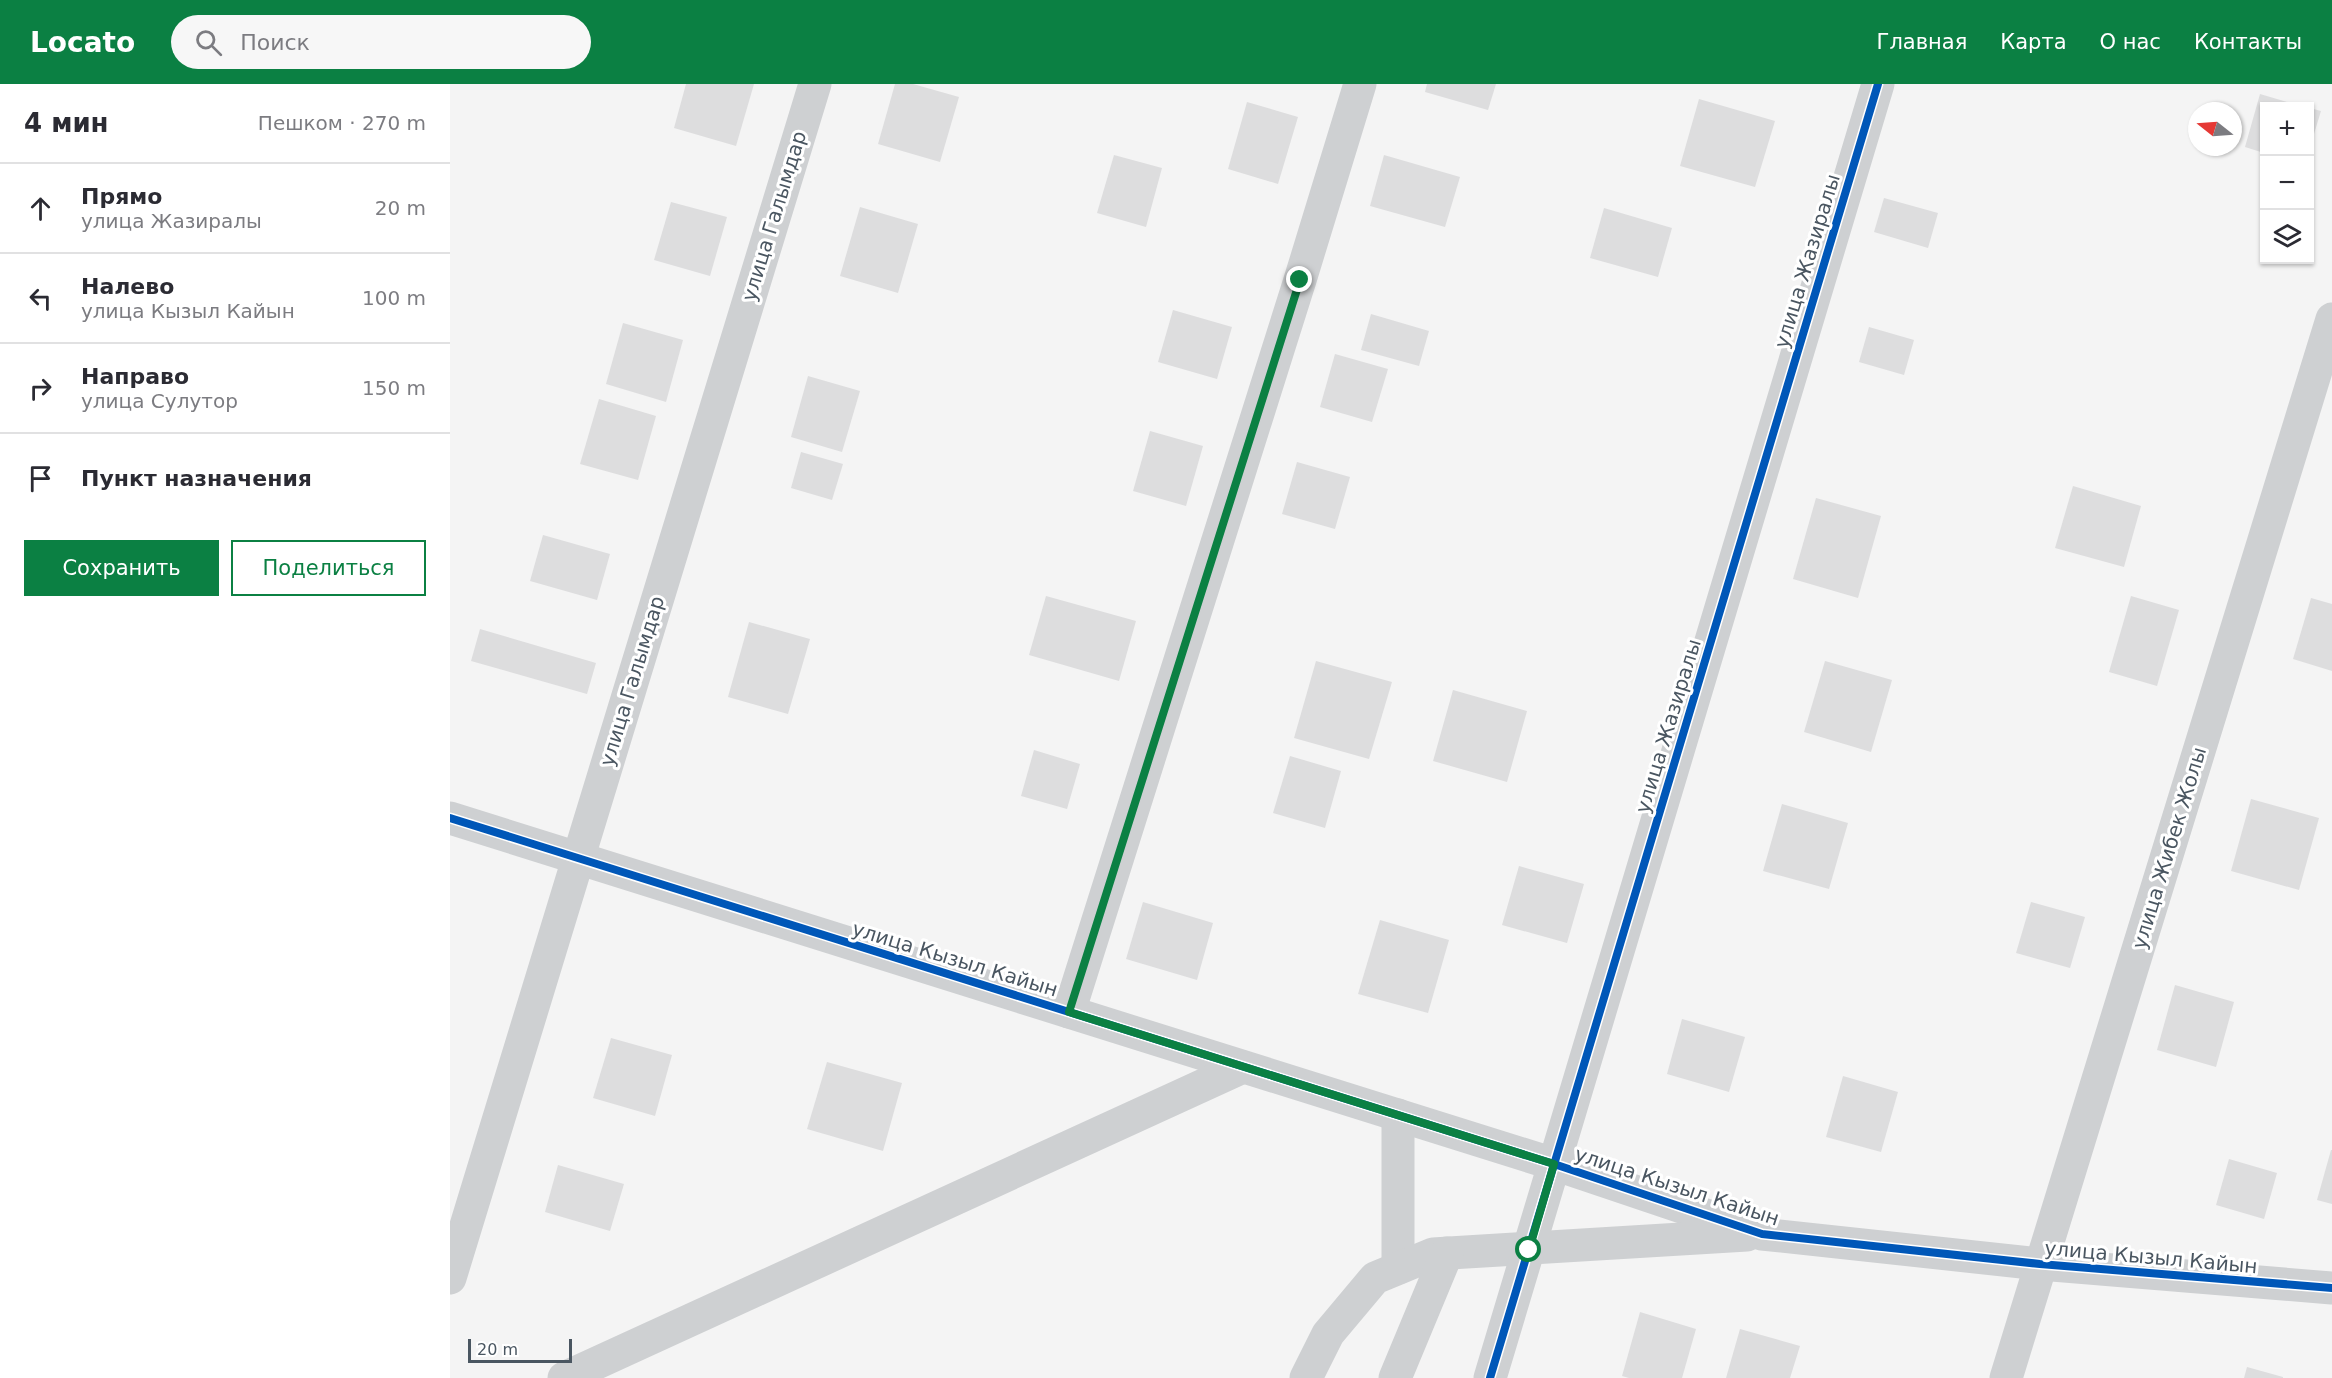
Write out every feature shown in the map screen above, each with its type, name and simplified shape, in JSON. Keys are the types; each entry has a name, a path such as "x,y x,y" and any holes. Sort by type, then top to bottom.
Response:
{"street":[{"name":"улица Галымдар","path":"450,1278 815,84"},
{"path":"1069,1012 1360,84"},
{"name":"улица Жазиралы","path":"1490,1378 1878,84"},
{"name":"улица Жибек Жолы","path":"2006,1378 2332,319"},
{"name":"улица Кызыл Кайын","path":"450,818 1554,1164 1762,1234 2040,1264 2332,1288"},
{"path":"564,1378 1243,1067"},
{"path":"1398,1115 1398,1268"},
{"path":"1306,1378 1328,1334 1375,1278 1432,1254 1529,1250 1762,1234"},
{"path":"1395,1378 1447,1253"}],"building":[{"path":"686,84 754,84 736,146 674,128"},
{"path":"895,84 913,84 959,97 940,162 878,144"},
{"path":"1427,84 1496,84 1488,110 1425,92"},
{"path":"2260,94 2287,102 2260,102 2260,152 2245,147"},
{"path":"1699,99 1775,121 1755,187 1680,166"},
{"path":"1247,102 1298,117 1278,184 1228,169"},
{"path":"2314,109 2321,111 2314,134"},
{"path":"1114,155 1162,168 1146,227 1097,213"},
{"path":"1384,155 1460,177 1445,227 1370,206"},
{"path":"1884,198 1938,213 1928,248 1874,232"},
{"path":"671,202 727,217 710,276 654,260"},
{"path":"860,207 918,224 898,293 840,276"},
{"path":"1604,208 1672,228 1658,277 1590,258"},
{"path":"1173,310 1232,327 1217,379 1158,362"},
{"path":"1371,314 1429,331 1419,366 1361,350"},
{"path":"623,323 683,340 666,402 606,384"},
{"path":"1869,327 1914,340 1904,375 1859,362"},
{"path":"1335,354 1388,369 1372,422 1320,407"},
{"path":"808,376 860,391 842,452 791,437"},
{"path":"599,399 656,416 638,480 580,464"},
{"path":"1150,431 1203,446 1186,506 1133,491"},
{"path":"801,452 843,464 832,500 791,488"},
{"path":"1297,462 1350,477 1335,529 1282,514"},
{"path":"2073,486 2141,506 2124,567 2055,548"},
{"path":"1816,498 1881,516 1858,598 1793,579"},
{"path":"543,535 610,554 597,600 530,581"},
{"path":"1046,596 1136,621 1119,681 1029,655"},
{"path":"2131,596 2179,610 2157,686 2109,672"},
{"path":"2311,598 2332,604 2332,671 2293,659"},
{"path":"749,622 810,639 788,714 728,697"},
{"path":"480,629 596,663 587,694 471,661"},
{"path":"1316,661 1392,682 1369,759 1294,738"},
{"path":"1825,661 1892,680 1871,752 1804,732"},
{"path":"1453,690 1527,711 1507,782 1433,761"},
{"path":"1034,750 1080,764 1067,809 1021,796"},
{"path":"1290,756 1341,771 1325,828 1273,813"},
{"path":"2251,799 2319,818 2299,890 2231,871"},
{"path":"1782,804 1848,823 1829,889 1763,871"},
{"path":"1519,866 1584,884 1567,943 1502,925"},
{"path":"1143,902 1213,923 1197,980 1126,959"},
{"path":"2031,902 2085,917 2070,968 2016,953"},
{"path":"1380,920 1449,940 1428,1013 1358,994"},
{"path":"2175,985 2234,1002 2216,1067 2157,1050"},
{"path":"1682,1019 1745,1037 1729,1092 1667,1074"},
{"path":"611,1038 672,1055 655,1116 593,1098"},
{"path":"827,1062 902,1083 883,1151 807,1129"},
{"path":"1843,1076 1898,1092 1881,1152 1826,1137"},
{"path":"2332,1150 2332,1204 2317,1200"},
{"path":"2229,1159 2277,1173 2264,1219 2216,1205"},
{"path":"558,1165 624,1184 610,1231 545,1212"},
{"path":"1640,1312 1696,1329 1682,1378 1622,1376"},
{"path":"1740,1329 1800,1346 1790,1378 1726,1378"},
{"path":"2247,1367 2283,1377 2283,1378 2244,1378"}],"cycle path":[{"path":"1490,1378 1878,84"},
{"path":"450,818 1554,1164 1762,1234 2040,1264 2332,1288"}],"route":[{"path":"1300,280 1069,1012 1554,1164 1529,1250"}]}
